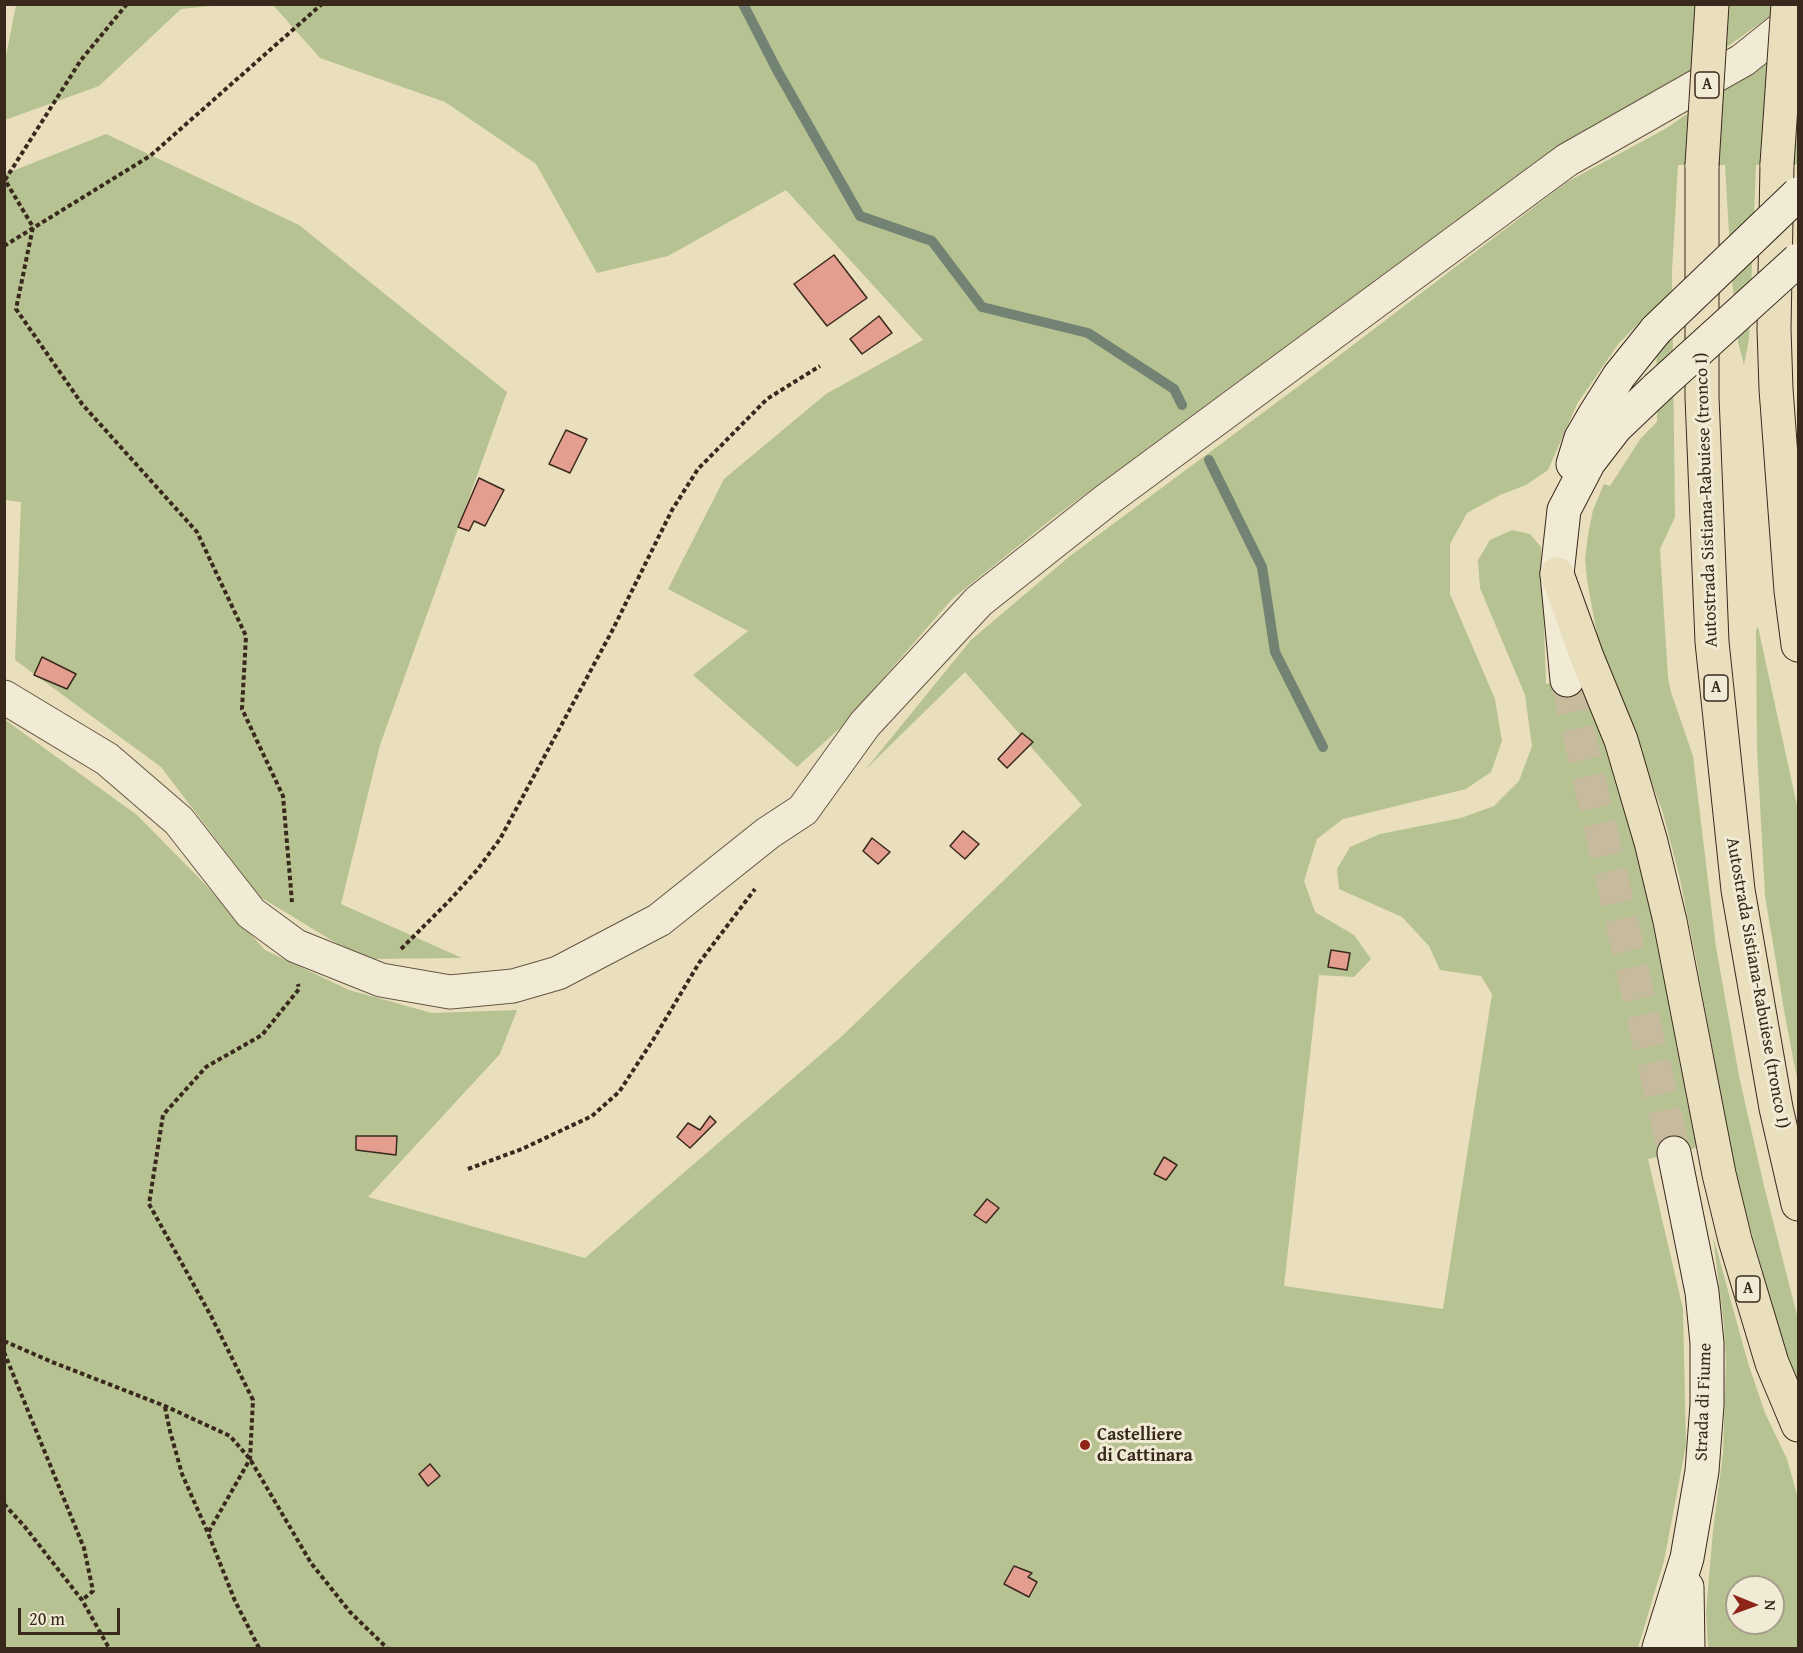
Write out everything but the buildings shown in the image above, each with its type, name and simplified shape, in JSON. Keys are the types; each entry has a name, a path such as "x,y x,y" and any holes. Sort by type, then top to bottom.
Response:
{"highway":[{"name":"Autostrada Sistiana-Rabuiese (tronco I)","path":"1712,4 1702,165 1702,397 1712,642 1738,890 1776,1108 1798,1204"},
{"path":"1788,4 1777,164 1774,329 1791,591 1798,645"},
{"name":"A","path":"1557,574 1587,657 1621,740 1651,842 1670,921 1719,1174 1735,1240 1772,1363 1798,1425"}],"street":[{"path":"4,697 116,766 179,821 251,913 296,946 381,980 450,992 513,986 558,974 659,920 768,833 803,810 865,724 979,601 1108,499 1567,160 1743,60 1798,16"},
{"path":"1567,680 1557,574 1570,470 1581,438 1619,376 1656,330 1798,194"},
{"path":"1564,510 1589,462 1616,427 1798,260"},
{"name":"Strada di Fiume","path":"1659,1648 1687,1558 1702,1471 1707,1405 1707,1343 1702,1292 1674,1154"},
{"path":"1687,1558 1688,1648"}],"path":[{"path":"127,4 81,60 5,180 33,227 16,309 82,404 197,532 246,636 242,709 283,796 298,989 262,1035 206,1067 163,1115 149,1204 211,1316 253,1400 250,1459 208,1533"},
{"path":"4,246 150,156 322,4"},
{"path":"381,980 404,945 449,901 477,870 500,839 612,631 672,510 698,469 767,399 820,366"},
{"path":"468,1169 522,1149 592,1116 619,1092 699,963 760,882"},
{"path":"4,1341 165,1406 230,1436 250,1459 311,1563 350,1612 387,1648"},
{"path":"4,1352 84,1548 93,1591 82,1600"},
{"path":"165,1406 182,1474 235,1600 259,1648"},
{"path":"4,1504 82,1600 109,1648"}],"green space":[{"path":"16,4 220,5 181,9 99,86 5,120 5,61"},
{"path":"273,5 1782,5 1777,11 1692,72 1550,151 1053,518 952,599 840,728 797,767 693,675 748,631 668,589 724,479 826,394 923,340 786,190 668,256 597,273 536,164 445,102 320,58"},
{"path":"1798,38 1798,164 1756,165 1749,339 1744,365 1738,342 1725,165 1678,165 1672,271 1675,517 1660,549 1668,678 1693,756 1716,947 1739,1076 1798,1319 1798,1386 1785,1351 1735,1174 1696,959 1680,879 1663,813 1597,635 1587,580 1585,559 1588,535 1593,510 1604,484 1610,486 1641,438 1657,422 1656,306 1619,343 1577,404 1548,470 1526,485 1500,495 1467,513 1450,544 1450,594 1495,699 1502,741 1491,772 1466,789 1343,819 1317,839 1304,881 1315,912 1354,935 1371,959 1354,977 1319,975 1284,1286 1443,1309 1492,994 1481,976 1440,970 1429,946 1402,917 1339,889 1337,869 1350,847 1380,834 1461,818 1494,806 1519,781 1532,746 1525,695 1480,588 1478,560 1490,540 1512,530 1530,534 1541,547 1546,684 1601,672 1700,1147 1648,1159 1683,1309 1686,1445 1664,1561 1638,1648 5,1648 4,719 137,815 265,950 349,990 432,1013 517,1010 500,1054 368,1197 585,1258 841,1037 1082,805 965,672 865,770 971,640 1070,556 1311,377 1567,182 1665,129"},
{"path":"106,134 299,225 507,392 380,745 341,904 462,958 363,959 260,897 161,767 15,660 21,502 5,500 5,174"},
{"path":"1758,627 1798,810 1798,1084 1765,896 1757,749 1756,630"},
{"path":"1713,1236 1748,1363 1765,1413 1787,1459 1798,1498 1798,1648 1708,1648 1706,1612 1723,1453 1726,1362"}],"waterway":[{"path":"743,4 777,70 860,216 932,241 982,307 1088,333 1174,389 1182,405"},
{"path":"1209,460 1262,567 1275,652 1323,747"}],"tunnel":[{"path":"1567,680 1674,1153"}],"place":[{"name":"Castelliere di Cattinara","path":"1085,1445"}]}
